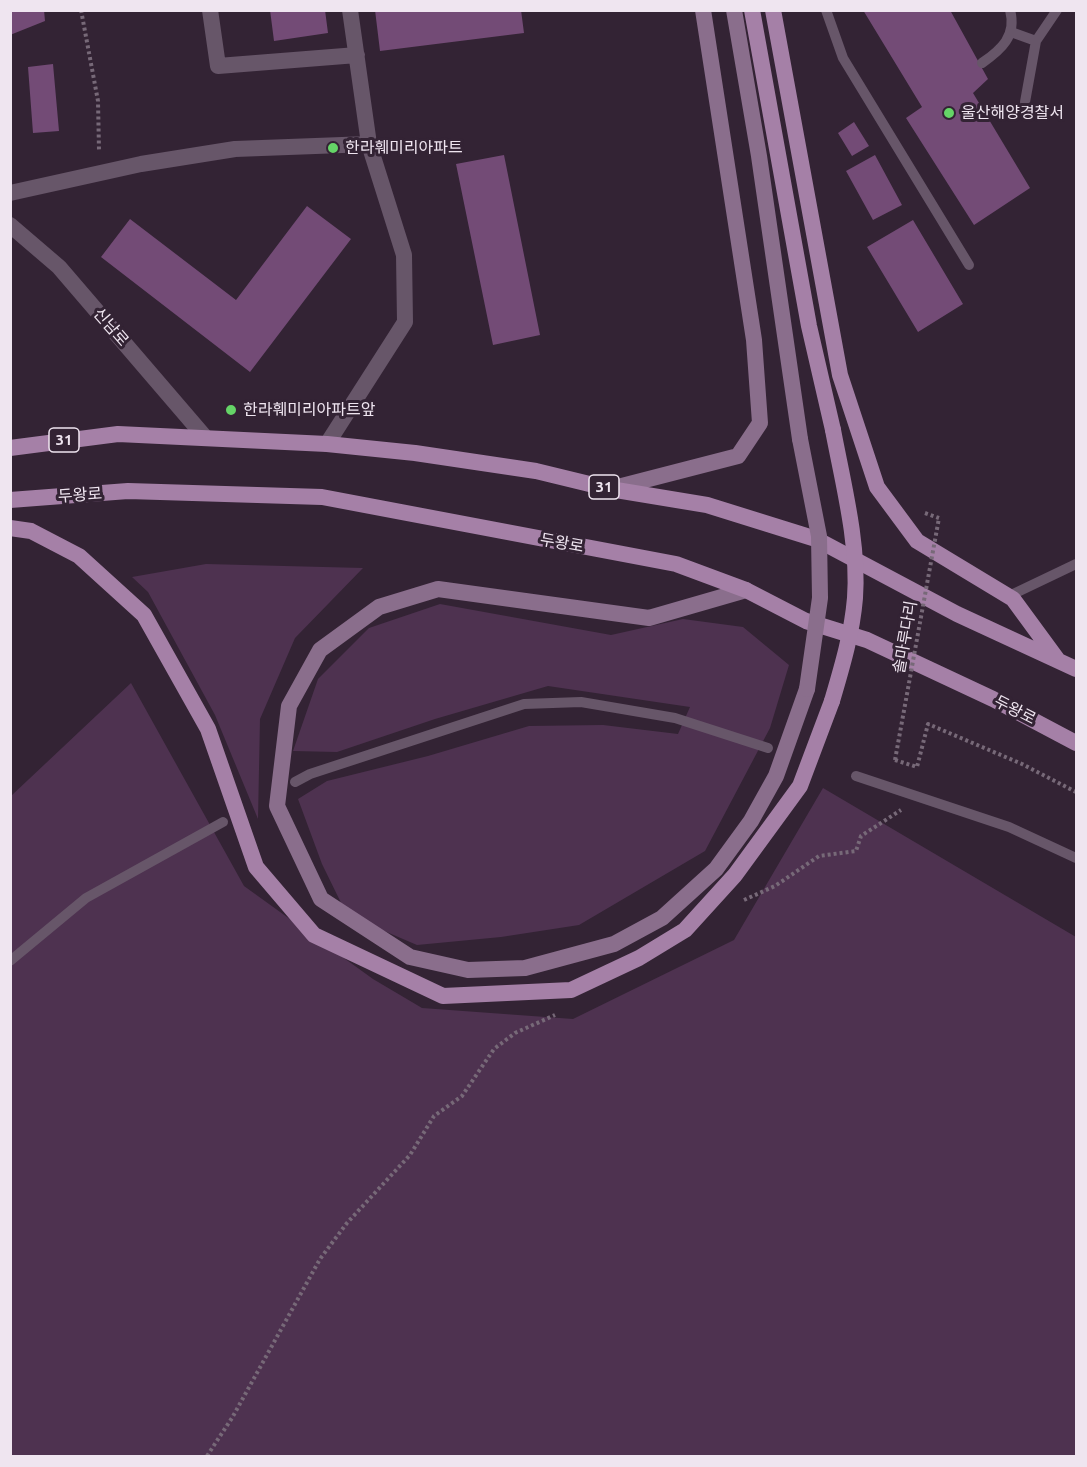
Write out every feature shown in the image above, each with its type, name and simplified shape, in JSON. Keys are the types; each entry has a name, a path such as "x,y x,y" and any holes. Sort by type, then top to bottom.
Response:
{"main road":[{"path":"610,489 738,456 760,423 754,340 704,10"},
{"path":"734,10 759,156 800,439 819,536 820,598 807,689 776,776 751,821 716,869 662,918 614,944 525,968 468,970 410,957 321,899 277,806 289,706 320,650 379,607 438,589 649,618 746,590"},
{"path":"10,528 32,531 78,556 144,615 208,729 256,867 314,935 443,996 571,990 639,958 685,930 735,875 800,786 832,701 847,651 855,597 850,514 809,326 752,10"},
{"path":"773,10 840,375 877,487 917,541 1009,596 1057,660"},
{"name":"31","path":"10,447 118,434 204,436 327,444 536,471 610,489 707,505 816,538 957,614 1077,669"},
{"name":"두왕로","path":"10,500 128,491 322,497 676,564 746,590 806,621 878,645 993,699 1077,743"}],"street":[{"path":"210,10 218,66 357,55"},
{"path":"327,444 405,322 404,255 369,144 350,10"},
{"path":"10,193 141,164 235,149 369,144"},
{"name":"신남로","path":"10,225 59,267 204,436"}],"lane":[{"path":"826,10 843,58 969,265"},
{"path":"981,63 1003,48 1013,22 1010,10"},
{"path":"1024,102 1036,41 1057,10"},
{"path":"1011,32 1036,41"},
{"path":"1009,596 1077,564"},
{"path":"295,782 310,774 524,704 581,702 675,718 768,748"},
{"path":"856,776 1010,827 1077,858"},
{"path":"10,961 86,898 222,822"}],"path":[{"path":"81,10 98,101 99,157"},
{"name":"솔마루다리","path":"939,518 895,760 917,767 928,724 1022,764 1077,792"},
{"path":"739,903 775,886 819,856 856,851 861,836 900,811 911,795"},
{"path":"207,1456 232,1418 320,1258 347,1223 410,1155 434,1116 462,1096 494,1049 515,1033 563,1011"}],"shaded area":[{"path":"206,564 363,568 295,638 260,719 258,819 215,715 148,592 132,577"},
{"path":"440,604 611,635 683,619 743,627 789,665 770,728 705,851 579,925 501,937 417,945 347,915 322,864 298,799 327,781 428,756 529,726 603,725 678,734 690,707 548,686 435,719 337,752 293,751 318,679 369,628"},
{"path":"131,683 244,886 373,979 422,1008 573,1019 734,940 823,788 1076,937 1076,1456 11,1456 11,796"}],"building":[{"path":"10,10 44,10 45,21 10,35"},
{"path":"270,10 325,10 328,33 274,41"},
{"path":"375,10 521,10 524,33 380,51"},
{"name":"울산해양경찰서","path":"863,10 950,10 988,79 973,93 1030,188 974,225 906,118 922,107"},
{"path":"53,64 59,131 33,133 28,67"},
{"path":"854,122 869,146 852,156 838,133"},
{"path":"504,155 540,335 493,345 456,164"},
{"path":"875,155 902,205 873,220 846,171"},
{"path":"307,206 351,239 250,372 101,257 130,219 236,300"},
{"path":"913,220 963,304 918,332 867,247"}],"place":[{"name":"울산해양경찰서","path":"949,113"},
{"name":"한라훼미리아파트","path":"333,148"},
{"name":"한라훼미리아파트앞","path":"231,410"}]}
